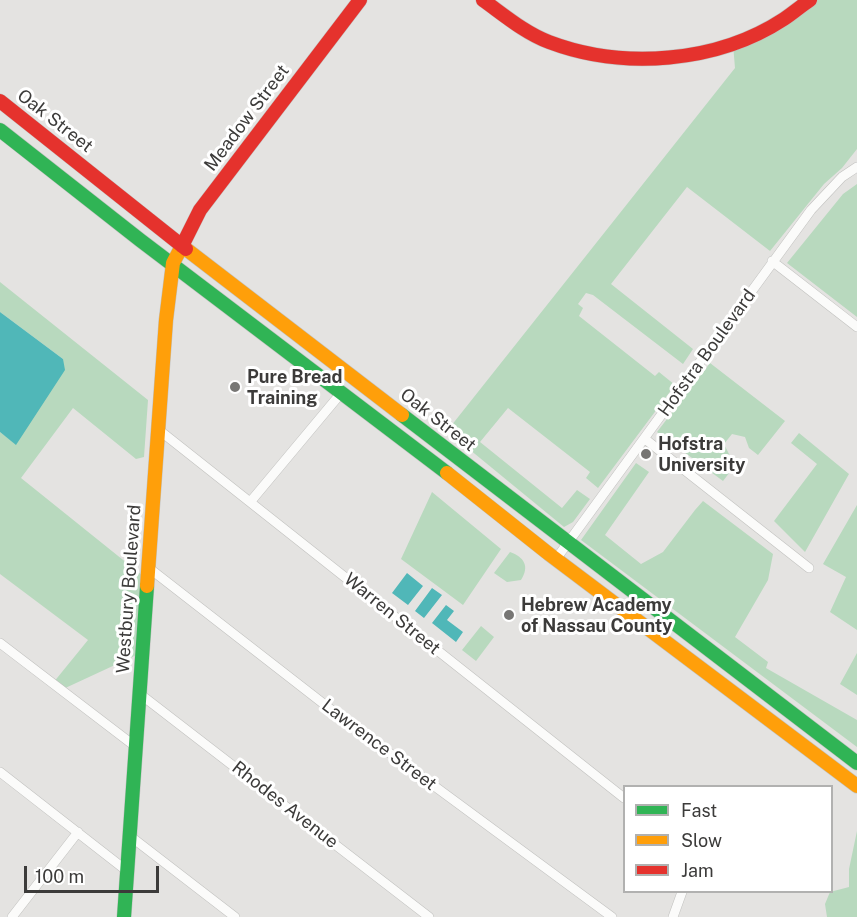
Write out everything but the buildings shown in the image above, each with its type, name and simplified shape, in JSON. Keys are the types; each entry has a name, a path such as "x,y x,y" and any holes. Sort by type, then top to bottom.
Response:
{"street":[{"name":"Meadow Street","path":"173,263 200,210 360,0"},
{"path":"483,0 510,21 549,42 581,52 632,58 671,57 724,47 761,33 810,0"},
{"name":"Oak Street","path":"0,101 181,245 857,763"},
{"path":"17,143 31,124"},
{"name":"Oak Street","path":"0,130 556,559 857,786"},
{"name":"Hofstra Boulevard","path":"556,559 772,261 829,189 857,166"},
{"path":"772,261 857,327"},
{"name":"Westbury Boulevard","path":"124,917 173,263"},
{"path":"169,300 177,289 186,284 200,284"},
{"path":"251,501 342,392"},
{"name":"Warren Street","path":"159,430 623,797"},
{"path":"645,439 809,568"},
{"name":"Lawrence Street","path":"149,568 338,715 612,917"},
{"path":"0,643 136,747"},
{"name":"Rhodes Avenue","path":"140,694 429,917"},
{"path":"805,746 815,732"},
{"path":"0,772 127,871"},
{"path":"12,917 78,832"},
{"path":"130,836 234,917"},
{"path":"673,917 681,893"}],"green space":[{"path":"810,0 857,0 857,149 842,168 824,184 770,251 687,187 611,284 693,349 683,364 593,295 586,293 578,304 583,308 579,316 655,376 659,372 675,385 598,488 586,478 590,472 508,408 480,442 562,508 577,490 590,499 573,522 564,527 447,431 735,68 733,44"},
{"path":"857,184 857,317 787,263 843,194"},
{"path":"0,282 148,400 144,457 136,459 73,408 21,478 148,580 143,652 61,690 53,683 88,640 0,574 0,432 16,444 63,359 0,312"},
{"path":"710,363 785,421 758,455 749,448 745,437 732,434 724,444 730,456 740,459 723,481 657,432"},
{"path":"799,433 849,474 805,552 774,521 817,464 791,443"},
{"path":"636,463 649,472 605,535 641,564 663,552 703,501 773,554 768,580 735,637 768,662 766,668 857,720 857,747 581,540"},
{"path":"432,492 501,549 463,605 401,559"},
{"path":"857,505 857,630 830,612 846,577 823,564"},
{"path":"510,552 522,559 525,570 521,580 507,582 494,573"},
{"path":"481,626 494,637 476,661 462,650"},
{"path":"857,653 857,695 840,684"},
{"path":"857,831 857,917 827,917 825,904 830,893 849,887 849,869"}],"water":[{"path":"0,312 63,359 65,370 16,445 0,432"},
{"path":"407,573 423,586 408,605 392,593"},
{"path":"432,588 442,595 424,618 415,611"},
{"path":"446,605 454,611 447,620 463,632 456,642 432,623"}],"traffic: fast":[{"path":"0,130 140,240 447,473"},
{"path":"402,415 857,763"},
{"path":"124,917 147,586"}],"traffic: slow":[{"path":"147,586 166,320 173,263 182,246"},
{"path":"186,249 402,415"},
{"path":"447,473 549,554 857,786"}],"traffic: jam":[{"path":"182,246 200,210 360,0"},
{"path":"483,0 523,29 549,42 578,51 638,59 669,58 729,45 758,34 810,0"},
{"path":"0,101 186,249"}],"place":[{"name":"Pure Bread Training","path":"235,387"},
{"name":"Hofstra University","path":"646,454"},
{"name":"Hebrew Academy of Nassau County","path":"509,615"}]}
